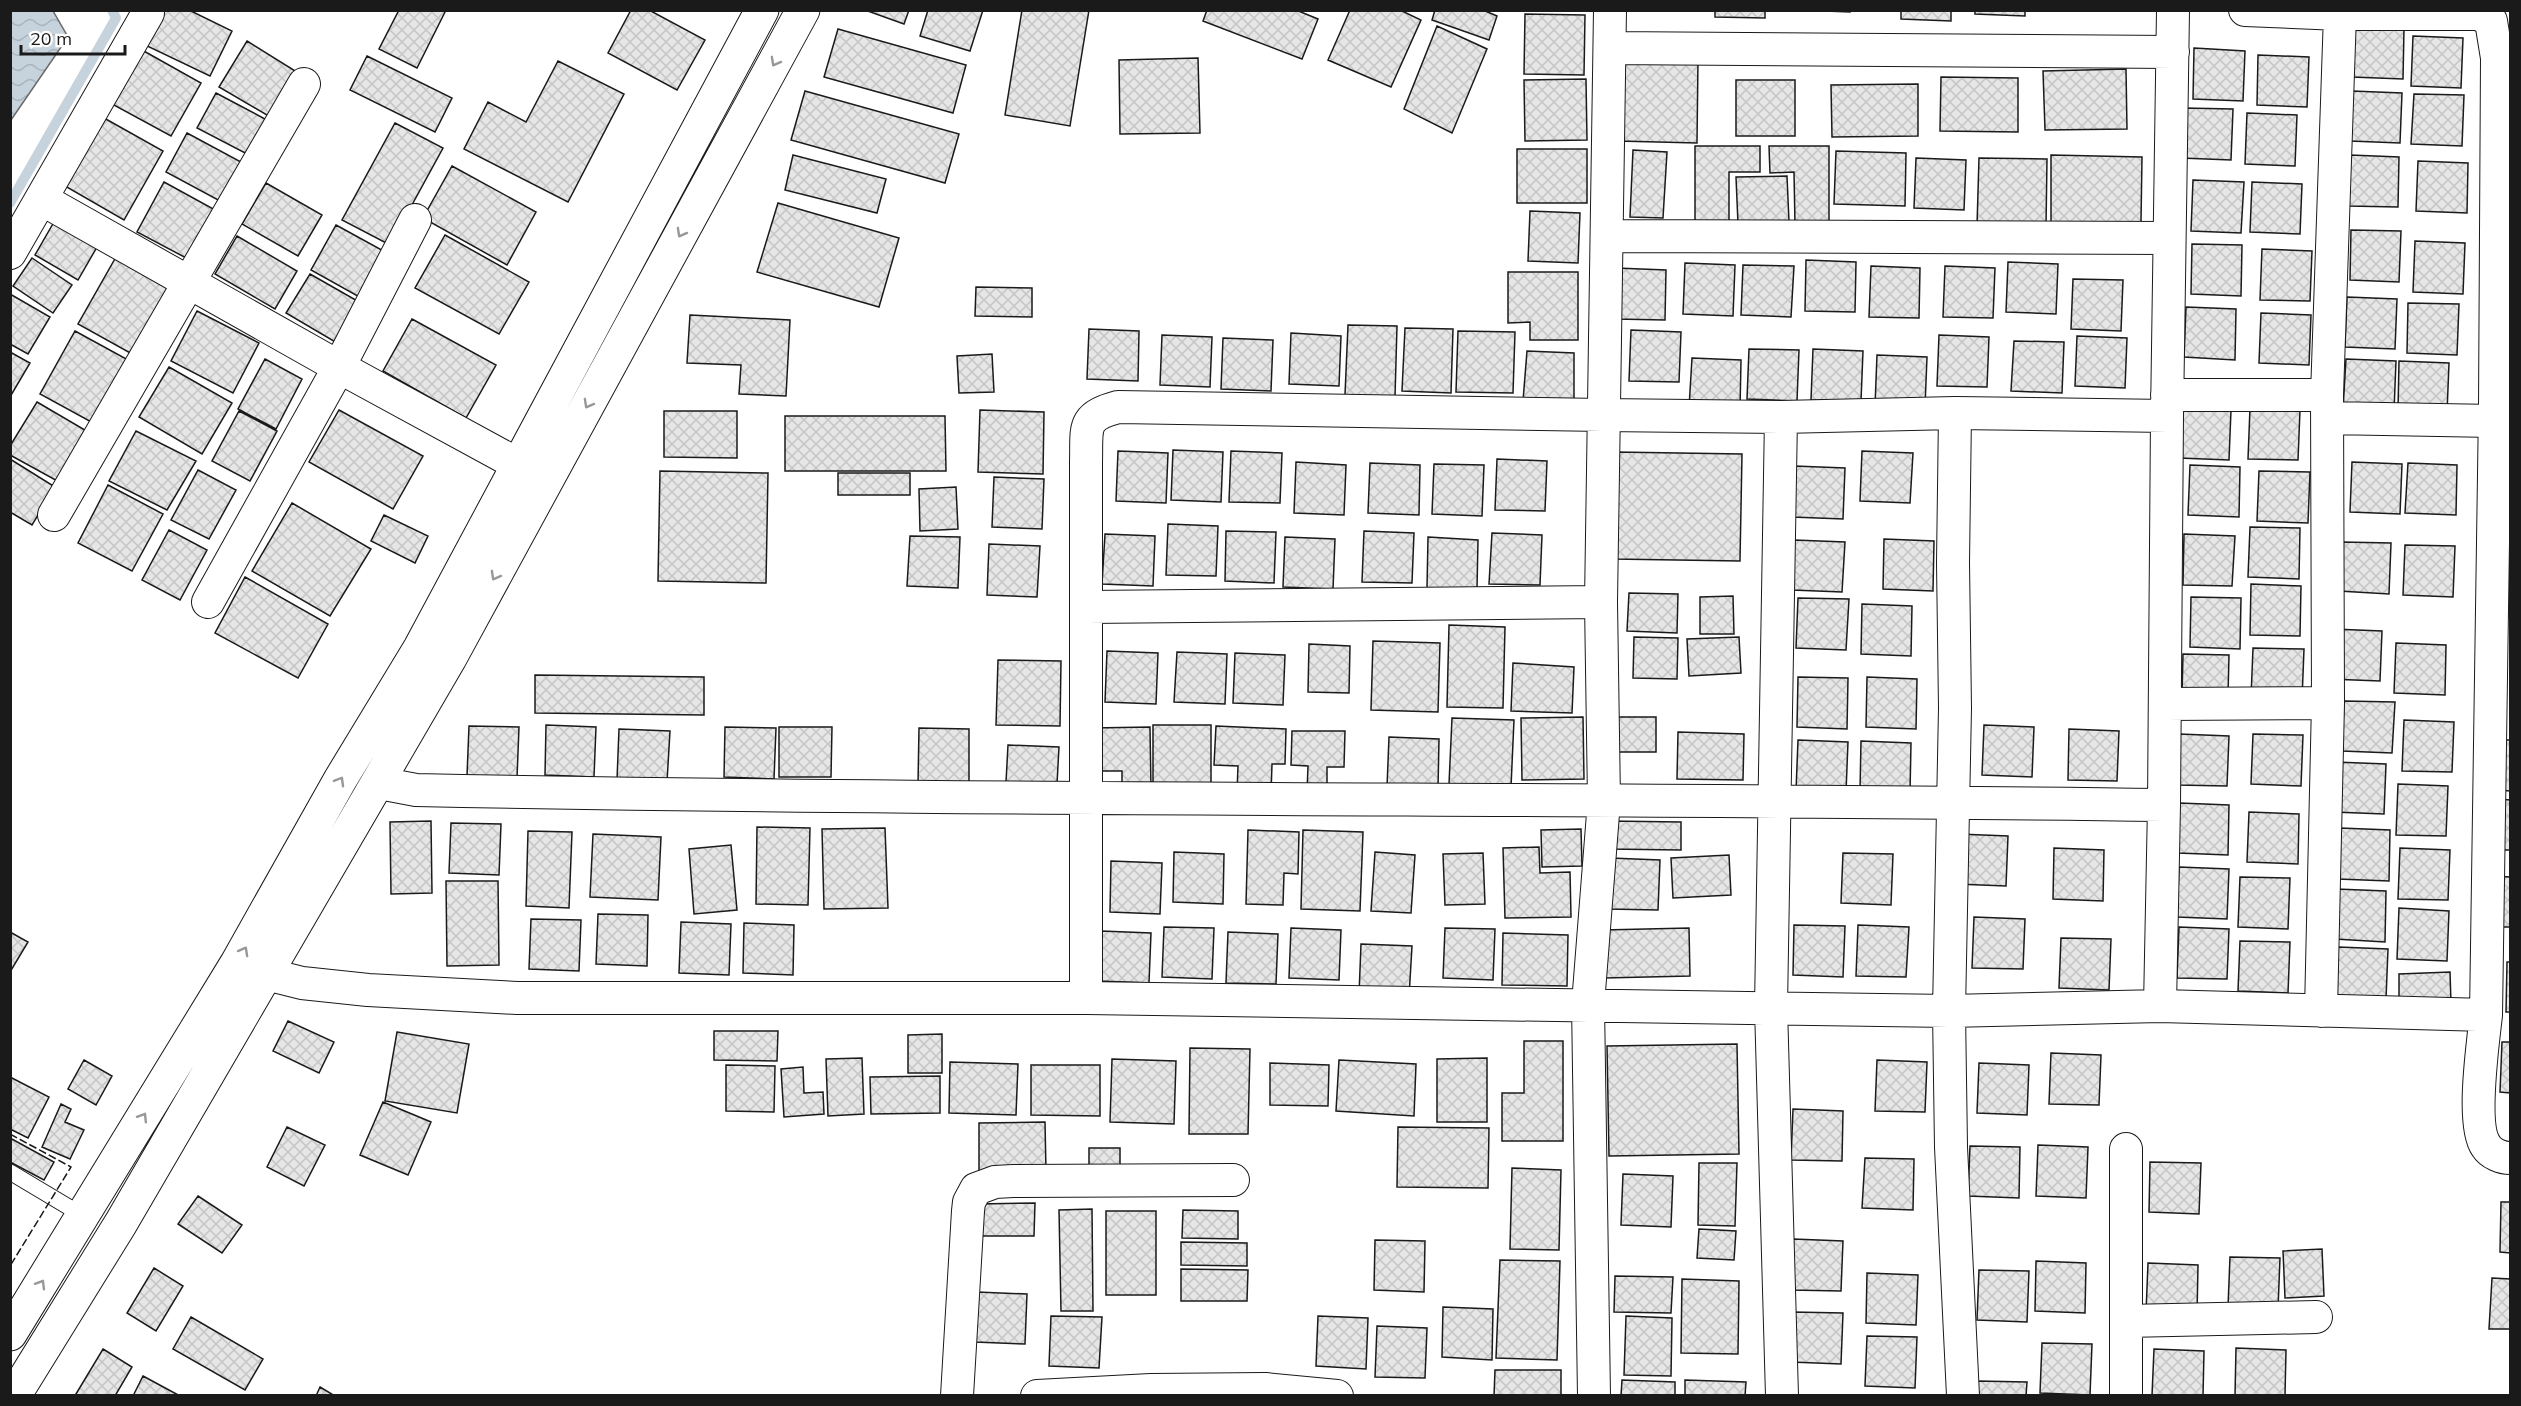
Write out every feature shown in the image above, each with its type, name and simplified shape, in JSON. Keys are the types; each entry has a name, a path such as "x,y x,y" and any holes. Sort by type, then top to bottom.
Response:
{"highway":[{"path":"10,1334 237,963 340,780 420,648 762,10"},
{"path":"14,1395 121,1224 456,648 803,10"}],"street":[{"path":"1594,1395 1588,1004 1604,801 1601,602 1610,10"},
{"path":"2160,1006 2173,10"},
{"path":"2245,10 2340,14 2479,14 2491,21 2497,58 2500,641 2486,1015 2480,1078 2479,1125 2486,1146 2501,1158 2511,1158"},
{"path":"10,253 43,200 148,13"},
{"path":"2321,1011 2328,703 2328,406 2340,14"},
{"path":"1610,48 2173,52"},
{"path":"54,515 304,84"},
{"path":"43,200 339,367 519,465"},
{"path":"208,602 339,367 415,220"},
{"path":"1608,236 2169,238"},
{"path":"1086,998 1087,438 1088,423 1097,413 1118,407 1139,407 1781,417 2167,406 2328,406 2500,412"},
{"path":"1955,413 1954,802 1949,1011 1951,1147 1962,1395"},
{"path":"1781,417 1770,1006 1782,1395"},
{"path":"1087,608 1601,602"},
{"path":"2165,704 2328,703"},
{"path":"379,783 416,790 1086,800 1775,800 2164,805"},
{"path":"266,974 302,983 368,990 517,998 1086,998 1770,1006 1949,1011 2160,1006 2486,1015"},
{"path":"2126,1149 2126,1395"},
{"path":"957,1395 968,1211 969,1202 976,1188 995,1182 1013,1181 1233,1180"},
{"path":"2126,1321 2316,1317"},
{"path":"1038,1395 1151,1390 1253,1389 1337,1395"}],"lane":[{"path":"10,1172 82,1215"}],"water":[{"path":"11,10 53,11 68,37 11,120"}],"building":[{"path":"162,10 189,10 232,31 210,76 145,45"},
{"path":"399,10 446,10 417,68 379,49"},
{"path":"631,10 649,10 705,40 677,90 608,53"},
{"path":"865,10 909,10 904,24"},
{"path":"928,10 983,10 970,51 920,36"},
{"path":"1022,10 1089,10 1070,126 1005,115"},
{"path":"1207,10 1296,10 1318,19 1302,59 1203,21"},
{"path":"1350,10 1400,10 1421,20 1391,87 1328,60"},
{"path":"1435,10 1483,10 1497,16 1489,40 1432,20"},
{"path":"1715,10 1765,10 1765,18 1715,17"},
{"path":"1799,10 1850,10 1850,12"},
{"path":"1901,10 1951,10 1951,21 1901,19"},
{"path":"1975,10 2025,10 2025,16 1975,14"},
{"path":"1525,14 1585,15 1584,75 1524,74"},
{"path":"1437,26 1487,49 1452,133 1404,109"},
{"path":"2354,27 2404,29 2403,79 2352,77"},
{"path":"838,29 966,65 953,113 824,77"},
{"path":"2413,36 2463,38 2461,88 2411,86"},
{"path":"247,41 300,74 272,118 219,87"},
{"path":"2194,48 2245,51 2243,101 2193,99"},
{"path":"142,50 201,83 171,136 112,104"},
{"path":"2258,55 2309,57 2307,107 2257,105"},
{"path":"367,56 452,98 435,132 350,90"},
{"path":"1198,58 1200,133 1120,134 1119,60"},
{"path":"1620,58 1698,59 1697,143 1618,141"},
{"path":"558,61 624,94 568,202 464,149 488,102 526,122"},
{"path":"2126,69 2127,129 2045,130 2043,71"},
{"path":"1941,77 2018,78 2018,132 1940,131"},
{"path":"1586,79 1587,140 1525,141 1524,80"},
{"path":"1736,80 1795,80 1795,136 1736,136"},
{"path":"1918,84 1918,136 1832,137 1831,85"},
{"path":"805,91 959,134 945,183 791,140"},
{"path":"2352,91 2402,93 2400,143 2350,141"},
{"path":"216,93 267,120 249,155 197,128"},
{"path":"2414,94 2464,95 2462,146 2411,144"},
{"path":"2183,108 2233,109 2231,160 2181,158"},
{"path":"2247,113 2297,115 2295,166 2245,164"},
{"path":"104,118 163,151 124,220 65,186"},
{"path":"395,123 443,148 390,245 342,220"},
{"path":"187,133 241,162 220,201 166,172"},
{"path":"1695,146 1760,146 1760,172 1729,172 1729,222 1695,222"},
{"path":"1769,146 1829,146 1829,224 1795,224 1794,172 1770,173"},
{"path":"1517,149 1587,149 1587,203 1517,203"},
{"path":"1633,150 1667,152 1663,218 1630,217"},
{"path":"1836,151 1906,153 1905,206 1834,204"},
{"path":"793,155 886,179 877,213 785,190"},
{"path":"2051,155 2142,157 2141,222 2051,222"},
{"path":"2350,155 2399,157 2398,207 2348,206"},
{"path":"1916,158 1966,160 1964,210 1914,208"},
{"path":"1979,158 2047,159 2046,227 1977,226"},
{"path":"2418,161 2468,163 2467,213 2416,211"},
{"path":"452,166 536,212 507,265 423,218"},
{"path":"1787,176 1789,222 1738,224 1736,177"},
{"path":"2193,180 2244,182 2241,233 2191,231"},
{"path":"164,182 217,211 190,260 137,232"},
{"path":"2252,182 2302,184 2300,234 2250,232"},
{"path":"266,183 322,215 298,256 242,224"},
{"path":"778,203 899,238 879,307 757,272"},
{"path":"1530,211 1580,213 1578,263 1528,261"},
{"path":"54,222 97,247 78,280 35,255"},
{"path":"336,225 389,254 363,299 311,270"},
{"path":"2351,230 2401,231 2399,282 2350,280"},
{"path":"445,235 529,282 499,334 415,288"},
{"path":"237,236 297,271 275,309 215,274"},
{"path":"2415,241 2465,243 2463,294 2413,292"},
{"path":"2192,244 2242,245 2241,296 2191,294"},
{"path":"2262,249 2312,251 2310,301 2260,300"},
{"path":"116,257 170,287 132,354 78,324"},
{"path":"32,258 72,285 53,313 13,286"},
{"path":"1806,260 1856,262 1855,312 1805,311"},
{"path":"2008,262 2058,264 2056,314 2006,312"},
{"path":"1685,263 1735,265 1733,316 1683,314"},
{"path":"1743,265 1794,266 1791,317 1741,315"},
{"path":"1871,266 1920,268 1919,318 1869,317"},
{"path":"1945,266 1995,268 1993,318 1943,317"},
{"path":"1616,268 1666,270 1665,320 1615,319"},
{"path":"1508,272 1578,272 1578,340 1530,340 1530,322 1508,323"},
{"path":"310,274 361,303 337,343 286,313"},
{"path":"2073,279 2123,280 2121,331 2071,329"},
{"path":"976,287 1032,288 1032,317 975,316"},
{"path":"10,294 50,317 28,354 10,344"},
{"path":"2347,297 2397,299 2395,349 2345,347"},
{"path":"2408,303 2459,304 2457,355 2407,353"},
{"path":"2186,307 2236,309 2235,360 2184,357"},
{"path":"197,311 259,343 233,393 171,361"},
{"path":"2261,313 2311,315 2309,365 2259,363"},
{"path":"690,315 790,320 786,396 739,394 741,365 687,363"},
{"path":"412,319 496,365 466,418 383,371"},
{"path":"1348,325 1397,326 1395,397 1345,395"},
{"path":"1405,328 1453,329 1451,393 1402,391"},
{"path":"1089,329 1139,331 1138,381 1087,379"},
{"path":"1631,330 1681,332 1679,382 1629,381"},
{"path":"75,331 130,361 95,424 40,394"},
{"path":"1458,331 1515,332 1513,393 1456,392"},
{"path":"1291,333 1341,336 1339,386 1289,384"},
{"path":"1162,335 1212,337 1210,387 1160,385"},
{"path":"1939,335 1989,337 1987,387 1937,386"},
{"path":"2077,336 2127,338 2125,388 2075,386"},
{"path":"1223,338 1273,340 1271,391 1221,389"},
{"path":"2014,341 2064,342 2062,393 2011,391"},
{"path":"1749,349 1799,350 1797,401 1747,399"},
{"path":"1813,349 1863,351 1861,401 1811,400"},
{"path":"1527,351 1574,353 1574,403 1523,401"},
{"path":"10,352 30,363 10,397"},
{"path":"992,354 994,392 959,393 957,356"},
{"path":"1877,355 1927,357 1925,407 1875,406"},
{"path":"1692,358 1741,360 1740,410 1689,408"},
{"path":"265,359 302,379 276,429 238,409"},
{"path":"2346,359 2396,361 2394,411 2343,409"},
{"path":"2399,361 2449,363 2447,413 2398,411"},
{"path":"169,367 232,403 202,454 139,417"},
{"path":"37,402 90,433 61,483 10,455 10,446"},
{"path":"2181,408 2231,410 2229,460 2179,458"},
{"path":"2250,408 2300,410 2298,460 2248,459"},
{"path":"339,410 423,456 393,509 309,462"},
{"path":"980,410 1044,412 1043,474 978,472"},
{"path":"239,411 277,431 250,481 212,461"},
{"path":"664,411 737,411 737,458 664,457"},
{"path":"785,416 945,416 946,471 785,471"},
{"path":"136,431 196,461 167,510 109,481"},
{"path":"1173,450 1223,452 1221,502 1171,500"},
{"path":"1118,451 1168,453 1166,503 1116,501"},
{"path":"1231,451 1282,453 1280,503 1229,502"},
{"path":"1862,451 1913,453 1910,503 1860,501"},
{"path":"1615,452 1742,454 1740,561 1613,559"},
{"path":"10,459 55,487 32,525 10,512"},
{"path":"1497,459 1547,461 1545,511 1495,510"},
{"path":"1296,462 1346,465 1344,515 1294,513"},
{"path":"2352,462 2402,464 2400,514 2350,512"},
{"path":"1370,463 1420,465 1419,515 1368,513"},
{"path":"2408,463 2457,465 2456,515 2405,513"},
{"path":"1434,464 1484,465 1482,516 1432,514"},
{"path":"2190,465 2240,467 2239,517 2188,515"},
{"path":"1794,466 1845,468 1843,519 1792,517"},
{"path":"198,470 236,490 209,539 171,520"},
{"path":"660,471 768,473 766,583 658,581"},
{"path":"2259,471 2310,472 2308,523 2257,521"},
{"path":"838,473 910,473 910,495 838,495"},
{"path":"994,477 1044,479 1042,529 992,527"},
{"path":"108,485 163,514 132,571 78,543"},
{"path":"956,487 958,529 920,531 919,489"},
{"path":"2505,501 2510,501 2510,551 2502,551"},
{"path":"292,503 371,549 330,616 252,571"},
{"path":"384,515 428,536 415,563 371,541"},
{"path":"1168,524 1218,526 1216,576 1166,575"},
{"path":"2250,527 2300,528 2299,579 2248,577"},
{"path":"169,530 207,550 180,600 142,580"},
{"path":"1226,531 1276,532 1274,583 1225,581"},
{"path":"1364,531 1414,533 1412,583 1362,582"},
{"path":"1492,533 1542,535 1540,585 1489,584"},
{"path":"1105,534 1155,536 1153,586 1102,584"},
{"path":"2184,534 2235,536 2232,586 2183,585"},
{"path":"910,536 960,537 958,588 907,586"},
{"path":"1285,537 1335,539 1333,589 1283,587"},
{"path":"1428,537 1478,540 1477,589 1427,588"},
{"path":"1884,539 1934,541 1933,591 1883,589"},
{"path":"1794,540 1845,542 1842,592 1792,590"},
{"path":"2341,542 2391,543 2389,594 2339,591"},
{"path":"989,544 1040,546 1037,597 987,595"},
{"path":"2405,545 2455,546 2453,597 2403,595"},
{"path":"2500,565 2510,566 2510,616 2498,616"},
{"path":"245,577 328,624 298,678 215,633"},
{"path":"2251,584 2301,586 2300,636 2250,635"},
{"path":"1629,593 1678,594 1677,633 1627,631"},
{"path":"1733,596 1734,634 1700,634 1700,597"},
{"path":"2191,597 2241,598 2240,649 2190,647"},
{"path":"1798,598 1849,599 1846,650 1796,648"},
{"path":"1862,604 1912,606 1911,656 1861,654"},
{"path":"1449,625 1505,627 1503,708 1447,707"},
{"path":"2332,629 2382,631 2380,681 2329,679"},
{"path":"1634,637 1678,638 1677,679 1633,678"},
{"path":"1739,637 1741,673 1689,676 1687,639"},
{"path":"1373,641 1440,643 1438,712 1371,710"},
{"path":"2396,643 2446,645 2445,695 2394,693"},
{"path":"1309,644 1350,646 1349,693 1308,692"},
{"path":"2253,648 2304,649 2302,700 2251,698"},
{"path":"1107,651 1158,653 1156,704 1105,702"},
{"path":"1177,652 1227,654 1225,704 1174,702"},
{"path":"1235,653 1285,655 1283,705 1233,703"},
{"path":"2183,654 2229,655 2228,696 2182,695"},
{"path":"998,660 1061,661 1060,726 996,725"},
{"path":"1513,663 1574,667 1572,713 1511,711"},
{"path":"535,675 704,677 704,715 535,713"},
{"path":"1798,677 1848,678 1847,729 1797,727"},
{"path":"1867,677 1917,679 1916,729 1866,727"},
{"path":"2344,701 2395,702 2392,753 2342,751"},
{"path":"1583,717 1584,779 1522,780 1521,718"},
{"path":"1618,717 1656,717 1656,752 1618,752"},
{"path":"1452,718 1514,720 1511,787 1449,784"},
{"path":"2404,720 2454,722 2452,772 2402,771"},
{"path":"546,725 596,727 594,777 545,775"},
{"path":"1153,725 1211,725 1211,790 1153,790"},
{"path":"1984,725 2034,727 2032,777 1982,775"},
{"path":"469,726 519,727 517,778 467,776"},
{"path":"1216,726 1286,729 1285,764 1272,764 1271,794 1237,792 1238,766 1214,765"},
{"path":"725,727 776,728 774,779 724,777"},
{"path":"779,727 832,727 831,777 779,777"},
{"path":"1150,727 1151,790 1122,790 1122,771 1093,771 1092,728"},
{"path":"919,728 969,729 969,784 918,784"},
{"path":"619,729 670,731 667,782 617,780"},
{"path":"2069,729 2119,731 2117,781 2068,780"},
{"path":"1292,731 1345,731 1344,767 1327,767 1327,792 1307,792 1308,766 1291,765"},
{"path":"1678,732 1744,734 1743,780 1677,779"},
{"path":"2179,734 2229,736 2227,786 2177,785"},
{"path":"2253,734 2303,735 2301,786 2251,784"},
{"path":"1389,737 1439,739 1438,789 1387,787"},
{"path":"1798,740 1848,742 1846,792 1796,791"},
{"path":"2498,740 2510,740 2510,791 2496,790"},
{"path":"1861,741 1911,743 1910,793 1860,791"},
{"path":"1008,745 1059,747 1057,784 1006,782"},
{"path":"2335,762 2386,764 2384,814 2333,812"},
{"path":"2398,784 2448,786 2446,836 2396,835"},
{"path":"2498,799 2510,800 2510,850 2495,850"},
{"path":"2179,803 2229,805 2228,855 2178,853"},
{"path":"2249,812 2299,814 2298,864 2247,862"},
{"path":"431,821 432,893 391,894 390,822"},
{"path":"1607,821 1681,822 1681,850 1607,849"},
{"path":"451,823 501,824 499,875 449,873"},
{"path":"757,827 810,828 808,905 756,904"},
{"path":"885,828 888,908 824,909 822,829"},
{"path":"2340,828 2390,830 2389,881 2338,879"},
{"path":"1581,829 1582,866 1542,867 1541,830"},
{"path":"1248,830 1299,832 1298,874 1284,873 1283,905 1246,904"},
{"path":"1303,830 1363,832 1360,911 1301,909"},
{"path":"528,831 572,832 569,908 526,906"},
{"path":"593,834 661,837 658,900 590,897"},
{"path":"1958,834 2008,836 2006,886 1956,884"},
{"path":"731,845 737,910 694,914 689,849"},
{"path":"1539,847 1540,873 1570,872 1571,917 1505,918 1503,848"},
{"path":"2054,848 2104,850 2103,901 2053,899"},
{"path":"2400,848 2450,850 2448,900 2398,899"},
{"path":"1174,852 1224,854 1223,904 1173,902"},
{"path":"1375,852 1415,855 1411,913 1371,911"},
{"path":"1483,853 1485,904 1445,905 1443,854"},
{"path":"1843,853 1893,854 1891,905 1841,903"},
{"path":"1729,855 1731,895 1673,898 1671,858"},
{"path":"1610,858 1660,860 1658,910 1608,909"},
{"path":"1111,861 1162,863 1160,914 1110,912"},
{"path":"2179,867 2229,869 2227,919 2177,917"},
{"path":"2494,876 2510,877 2510,927 2492,927"},
{"path":"2240,877 2290,878 2288,929 2238,927"},
{"path":"446,881 498,881 499,965 447,966"},
{"path":"2336,889 2386,891 2385,942 2335,939"},
{"path":"2399,908 2449,911 2447,961 2397,959"},
{"path":"598,914 648,915 647,966 596,964"},
{"path":"1974,917 2025,919 2023,969 1972,968"},
{"path":"531,919 581,920 579,971 529,969"},
{"path":"681,922 731,924 729,975 679,973"},
{"path":"744,923 794,925 793,975 743,973"},
{"path":"1794,925 1845,926 1843,977 1793,975"},
{"path":"1858,925 1909,927 1906,977 1856,976"},
{"path":"1164,927 1214,928 1212,979 1162,977"},
{"path":"2179,927 2229,929 2227,979 2177,978"},
{"path":"1291,928 1341,930 1339,980 1289,978"},
{"path":"1445,928 1495,929 1493,980 1443,978"},
{"path":"1689,928 1690,976 1604,978 1603,930"},
{"path":"1101,931 1151,933 1149,983 1099,981"},
{"path":"10,932 28,942 10,972"},
{"path":"1228,932 1278,934 1276,984 1226,983"},
{"path":"1503,933 1568,935 1567,986 1502,985"},
{"path":"2061,938 2111,939 2109,990 2059,988"},
{"path":"2240,941 2290,942 2288,993 2238,991"},
{"path":"1361,944 1412,946 1409,997 1359,995"},
{"path":"2338,947 2388,949 2386,999 2336,998"},
{"path":"2507,962 2510,962 2510,1012 2506,1012"},
{"path":"2450,972 2451,1003 2399,1005 2399,974"},
{"path":"288,1021 334,1042 319,1073 273,1051"},
{"path":"714,1031 778,1031 777,1061 714,1060"},
{"path":"397,1032 469,1044 457,1113 385,1101"},
{"path":"942,1034 942,1073 908,1073 908,1035"},
{"path":"1524,1041 1563,1041 1563,1141 1502,1141 1502,1093 1524,1093"},
{"path":"2502,1042 2510,1042 2510,1093 2500,1092"},
{"path":"1737,1044 1739,1154 1609,1156 1607,1046"},
{"path":"1190,1048 1250,1049 1248,1134 1189,1134"},
{"path":"2051,1053 2101,1055 2099,1105 2049,1104"},
{"path":"862,1058 864,1114 828,1116 826,1059"},
{"path":"1487,1058 1487,1122 1437,1122 1437,1059"},
{"path":"1112,1059 1176,1061 1174,1124 1110,1122"},
{"path":"84,1060 112,1076 96,1105 68,1089"},
{"path":"1339,1060 1416,1064 1414,1116 1336,1111"},
{"path":"1877,1060 1927,1062 1925,1112 1875,1111"},
{"path":"950,1062 1018,1064 1016,1115 949,1113"},
{"path":"1270,1063 1329,1065 1328,1106 1270,1105"},
{"path":"1979,1063 2029,1065 2027,1115 1977,1113"},
{"path":"726,1065 775,1066 774,1112 726,1111"},
{"path":"1031,1065 1100,1065 1100,1116 1031,1115"},
{"path":"803,1067 804,1093 823,1092 824,1114 784,1117 781,1069"},
{"path":"940,1076 940,1113 871,1114 870,1077"},
{"path":"10,1077 49,1097 28,1138 10,1129"},
{"path":"383,1102 431,1122 408,1175 360,1155"},
{"path":"61,1104 71,1109 65,1122 84,1130 70,1159 42,1147"},
{"path":"1793,1109 1843,1111 1842,1161 1791,1160"},
{"path":"1045,1122 1046,1172 979,1173 979,1123"},
{"path":"287,1127 325,1145 304,1186 267,1167"},
{"path":"1398,1127 1489,1128 1488,1188 1397,1187"},
{"path":"10,1138 54,1162 44,1180 10,1162"},
{"path":"2038,1145 2088,1147 2086,1198 2036,1196"},
{"path":"1970,1146 2020,1147 2019,1198 1968,1196"},
{"path":"1089,1148 1120,1148 1120,1173 1089,1174"},
{"path":"1865,1158 1914,1159 1913,1210 1862,1208"},
{"path":"2150,1162 2201,1163 2199,1214 2149,1212"},
{"path":"1699,1163 1737,1163 1735,1226 1698,1225"},
{"path":"1512,1168 1561,1170 1559,1250 1510,1249"},
{"path":"1623,1174 1673,1176 1671,1227 1621,1225"},
{"path":"198,1196 242,1225 222,1253 178,1224"},
{"path":"2501,1202 2510,1202 2510,1253 2500,1252"},
{"path":"1035,1203 1034,1236 978,1236 978,1204"},
{"path":"1092,1209 1093,1311 1061,1311 1059,1210"},
{"path":"1183,1210 1238,1211 1238,1239 1182,1238"},
{"path":"1106,1211 1156,1211 1156,1295 1106,1295"},
{"path":"1699,1229 1736,1231 1734,1260 1697,1258"},
{"path":"1793,1239 1843,1241 1841,1291 1790,1290"},
{"path":"1375,1240 1425,1241 1424,1292 1374,1290"},
{"path":"1181,1242 1247,1243 1247,1266 1181,1265"},
{"path":"2322,1249 2324,1296 2285,1298 2283,1251"},
{"path":"2230,1257 2280,1258 2278,1309 2228,1307"},
{"path":"1500,1260 1560,1261 1557,1360 1496,1358"},
{"path":"2036,1261 2086,1263 2085,1313 2035,1311"},
{"path":"2148,1263 2198,1265 2197,1315 2146,1313"},
{"path":"154,1268 183,1286 156,1331 127,1313"},
{"path":"1181,1269 1248,1270 1247,1301 1181,1301"},
{"path":"1979,1270 2029,1271 2027,1322 1977,1320"},
{"path":"1867,1273 1918,1275 1916,1325 1866,1323"},
{"path":"1615,1276 1673,1277 1671,1313 1614,1312"},
{"path":"2492,1278 2510,1279 2510,1329 2489,1329"},
{"path":"1682,1279 1739,1281 1738,1354 1681,1353"},
{"path":"977,1292 1027,1294 1025,1344 975,1342"},
{"path":"1443,1307 1493,1309 1492,1360 1442,1357"},
{"path":"1792,1312 1843,1313 1841,1364 1791,1362"},
{"path":"1051,1316 1102,1317 1099,1368 1049,1366"},
{"path":"1318,1316 1368,1318 1366,1369 1316,1366"},
{"path":"1626,1316 1672,1318 1671,1376 1624,1375"},
{"path":"191,1317 263,1359 245,1390 173,1349"},
{"path":"1377,1326 1427,1328 1425,1378 1375,1377"},
{"path":"1867,1336 1917,1337 1915,1388 1865,1386"},
{"path":"2042,1343 2092,1344 2090,1395 2040,1393"},
{"path":"2236,1348 2286,1350 2285,1396 2235,1396"},
{"path":"103,1349 132,1367 115,1396 78,1396 76,1394"},
{"path":"2154,1349 2204,1351 2203,1396 2152,1396"},
{"path":"1495,1370 1561,1370 1561,1396 1494,1396"},
{"path":"143,1376 180,1396 133,1396"},
{"path":"1622,1380 1675,1382 1675,1396 1621,1396"},
{"path":"1685,1380 1746,1382 1745,1396 1685,1396"},
{"path":"1977,1381 2027,1382 2026,1396 1976,1396"},
{"path":"320,1387 335,1396 316,1396"}],"waterway":[{"path":"10,203 116,18 112,10"}],"fence":[{"path":"10,1134 71,1167 10,1266"}]}
